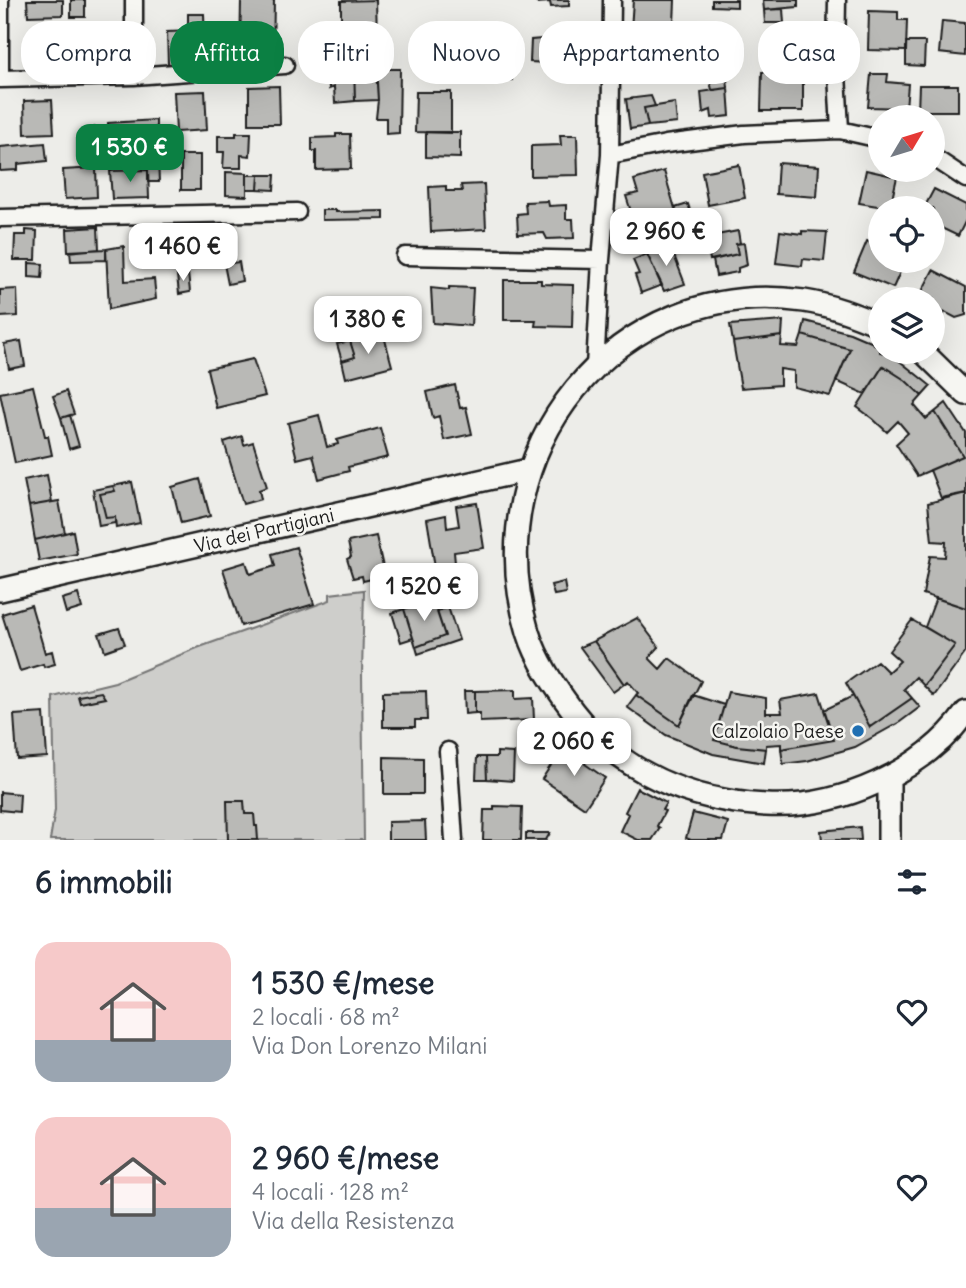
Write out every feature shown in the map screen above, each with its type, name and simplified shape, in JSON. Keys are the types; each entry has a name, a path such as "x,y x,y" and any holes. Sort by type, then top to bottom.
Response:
{"street":[{"path":"0,0 0,79 21,79"},
{"path":"134,0 134,21"},
{"path":"595,367 610,155 612,0"},
{"path":"836,0 835,55 840,130"},
{"path":"156,74 285,65"},
{"path":"610,155 666,144 744,134 840,130 868,136"},
{"path":"945,165 966,178"},
{"path":"0,218 297,212"},
{"path":"405,256 601,260"},
{"path":"868,320 804,301 759,299 714,304 671,318 630,339 595,367 567,398 545,433 528,470 517,524 517,579 528,633 552,683 585,727 627,763 676,789 729,803 784,806 838,797 889,777 927,752 966,712"},
{"path":"935,364 966,394"},
{"name":"Via dei Partigiani","path":"0,590 528,470"},
{"path":"448,751 454,840"},
{"path":"888,840 889,777"}],"shaded area":[{"path":"364,590 364,840 50,840 55,810 53,697 115,682 197,648 330,600 330,594"}],"building":[{"path":"27,0 63,0 63,15 28,16"},
{"path":"71,0 85,0 85,17 71,17"},
{"path":"241,0 274,0 274,21 241,21"},
{"path":"376,0 377,21 341,21 341,1"},
{"path":"536,0 569,0 569,6 551,7 550,2 537,3"},
{"path":"633,0 675,0 674,21 632,21"},
{"path":"712,0 737,0 737,7 712,6"},
{"path":"763,0 798,0 798,7 764,10"},
{"path":"783,9 784,21 765,21 764,10"},
{"path":"869,11 898,12 898,20 907,20 906,51 868,50"},
{"path":"188,14 204,14 204,21 188,21"},
{"path":"942,21 965,23 965,56 939,53"},
{"path":"167,32 170,32 170,65 168,65"},
{"path":"539,39 539,63 530,62 531,40"},
{"path":"906,42 925,42 924,66 906,65"},
{"path":"394,69 400,69 399,133 386,134 386,118 376,118 377,84 394,84"},
{"path":"871,74 888,74 887,82 908,84 906,105 868,105"},
{"path":"329,84 355,84 355,101 335,103 334,87 329,89"},
{"path":"355,84 377,84 378,100 355,101"},
{"path":"711,84 728,84 728,88 712,90"},
{"path":"762,84 803,84 803,111 761,111"},
{"path":"919,85 958,85 958,111 945,111 945,105 918,105"},
{"path":"279,86 280,124 249,124 249,87"},
{"path":"728,88 730,116 712,118 711,110 703,113 701,92"},
{"path":"205,91 207,130 176,132 174,92"},
{"path":"416,92 451,92 451,133 415,132"},
{"path":"651,96 655,106 644,108 648,126 630,129 626,99"},
{"path":"52,100 54,133 25,134 24,101"},
{"path":"675,103 677,123 648,126 644,108"},
{"path":"156,120 156,137 95,138 95,127 108,127 108,123"},
{"path":"426,132 460,132 460,158 426,157"},
{"path":"236,133 251,133 250,156 241,155 241,168 223,168 224,152 218,152 218,136 236,136"},
{"path":"336,134 350,134 351,169 316,170 316,151 312,151 312,138 336,137"},
{"path":"560,135 577,135 578,175 531,176 531,146 561,145"},
{"path":"173,136 174,158 158,158 159,182 148,182 148,170 143,170 141,138"},
{"path":"45,143 47,161 18,164 18,170 0,171 0,147"},
{"path":"181,155 200,155 200,190 181,190"},
{"path":"778,163 819,166 817,197 776,194"},
{"path":"739,165 745,198 708,205 702,172"},
{"path":"96,168 97,197 65,199 63,170"},
{"path":"148,170 149,198 112,199 110,171"},
{"path":"866,170 868,182 896,182 893,196 868,196 868,204 859,203"},
{"path":"664,171 678,219 658,225 656,221 636,227 626,196 638,193 634,180"},
{"path":"226,172 247,173 247,196 226,195"},
{"path":"247,175 259,175 258,189 247,189"},
{"path":"259,175 275,175 274,190 258,189"},
{"path":"484,184 486,229 431,232 429,187 446,186 446,191 462,191 461,185"},
{"path":"934,189 966,205 966,220 958,236 945,230 945,196 930,196"},
{"path":"548,201 549,206 566,205 566,219 573,219 574,238 547,239 544,233 518,234 517,214 526,213 525,202"},
{"path":"688,204 694,222 681,226 675,208"},
{"path":"322,210 384,211 384,219 322,220"},
{"path":"98,227 99,249 68,252 67,229"},
{"path":"26,230 37,231 36,260 14,260 15,235 26,235"},
{"path":"738,231 738,254 710,260 706,237"},
{"path":"780,231 802,234 802,231 827,232 824,261 803,259 802,266 776,263"},
{"path":"867,241 868,273 900,273 893,287 891,287 854,272"},
{"path":"744,243 747,265 738,268 738,272 716,276 713,260 738,254 736,244"},
{"path":"670,245 685,284 664,291 647,254"},
{"path":"124,246 125,281 154,279 156,299 109,309 106,249"},
{"path":"106,249 106,260 71,261 70,251"},
{"path":"647,254 662,285 641,293 635,275 639,274 633,260"},
{"path":"239,262 242,281 228,284 224,264"},
{"path":"29,263 43,264 42,278 29,277"},
{"path":"188,273 190,292 179,294 177,275"},
{"path":"931,273 939,273 966,287 966,315 956,318 945,312 945,287 924,287"},
{"path":"504,280 541,280 541,284 573,285 572,327 535,326 536,320 504,320"},
{"path":"449,287 473,288 471,326 433,323 431,288 449,290"},
{"path":"17,289 18,316 0,317 0,290"},
{"path":"783,321 782,336 733,342 730,325"},
{"path":"805,321 850,333 868,341 868,364 903,364 931,386 922,396 905,380 883,366 865,394 836,381 850,349 802,335"},
{"path":"383,332 392,366 346,378 342,361 355,357 350,341"},
{"path":"802,335 850,349 830,396 794,387 794,371 780,369 780,385 741,388 733,342 782,336 781,346 798,347"},
{"path":"21,341 25,366 9,369 4,344"},
{"path":"350,341 355,357 342,361 337,344"},
{"path":"253,359 265,396 216,408 207,369"},
{"path":"883,366 905,380 922,396 914,405 926,419 935,412 963,456 917,476 896,444 908,433 898,421 887,432 857,407"},
{"path":"455,385 460,408 466,407 472,434 444,440 439,416 433,418 427,392"},
{"path":"33,386 52,455 15,463 0,393"},
{"path":"66,391 74,414 61,418 53,396"},
{"path":"946,403 966,433 966,493 941,498 930,470 963,456 935,412"},
{"path":"70,415 79,446 69,449 61,418"},
{"path":"319,415 327,447 338,444 337,440 380,428 388,457 348,467 349,471 319,479 313,455 297,459 288,423"},
{"path":"242,436 244,445 253,442 267,487 259,490 261,499 243,504 224,442"},
{"path":"47,475 52,502 29,506 24,480"},
{"path":"200,479 210,516 181,523 172,487"},
{"path":"132,482 140,523 116,528 115,517 106,518 100,494 115,491 113,486"},
{"path":"113,486 115,491 100,494 106,518 115,517 115,523 99,526 93,490"},
{"path":"966,493 966,608 923,594 930,556 945,557 946,542 932,541 928,503"},
{"path":"59,501 65,533 35,540 29,506"},
{"path":"477,503 484,548 454,552 455,563 435,567 427,519 446,515 447,528 459,526 456,506"},
{"path":"73,531 77,554 39,561 35,540"},
{"path":"376,536 385,576 363,581 362,576 353,578 347,559 351,557 348,542"},
{"path":"296,547 314,604 241,626 223,569 246,562 250,574 275,566 272,554"},
{"path":"564,582 566,593 554,595 551,585"},
{"path":"78,594 82,608 66,613 62,599"},
{"path":"936,598 966,608 966,652 934,696 924,686 955,645 925,627"},
{"path":"433,600 445,636 416,647 404,609"},
{"path":"31,605 45,653 52,651 55,664 44,667 43,664 20,671 2,614"},
{"path":"448,607 459,640 418,654 416,647 445,636 437,611"},
{"path":"404,609 413,638 401,642 392,613"},
{"path":"637,618 659,647 649,658 660,669 669,658 701,681 679,725 636,695 638,693 628,681 624,684 594,641"},
{"path":"912,620 955,645 924,686 916,677 904,689 912,698 870,727 846,683 877,661 888,672 900,661 889,651"},
{"path":"119,628 125,644 105,651 99,634"},
{"path":"594,641 624,684 613,692 580,647"},
{"path":"515,690 515,699 533,698 534,720 480,722 480,713 475,713 475,691"},
{"path":"426,691 427,720 415,720 415,727 383,727 383,692"},
{"path":"464,691 475,691 475,713 465,714"},
{"path":"101,692 105,698 80,703 78,696"},
{"path":"728,692 766,698 766,713 782,713 780,700 819,693 834,740 781,749 781,744 766,745 766,749 714,740"},
{"path":"636,695 679,725 693,695 724,705 714,740 766,749 764,763 713,754 666,735 627,707"},
{"name":"Calzolaio Paese","path":"853,696 870,727 912,698 920,707 900,722 855,747 807,761 783,764 781,749 834,740 824,710"},
{"path":"44,713 47,757 17,759 14,715"},
{"path":"561,750 576,759 579,754 587,759 585,764 605,778 585,808 542,779"},
{"path":"497,752 514,753 513,781 487,779 486,757 497,757"},
{"path":"384,757 423,758 423,794 384,794"},
{"path":"477,757 486,757 487,779 476,779"},
{"path":"637,788 666,803 657,826 660,828 652,840 638,840 620,831 628,814 625,812"},
{"path":"0,792 20,794 19,812 0,810"},
{"path":"227,801 244,801 245,814 254,814 258,840 228,840"},
{"path":"494,806 522,807 521,840 483,840 484,810 494,810"},
{"path":"693,813 728,822 723,840 686,838"},
{"path":"425,821 426,840 388,840 388,822"},
{"path":"860,827 861,840 822,840 821,831"},
{"path":"526,833 550,833 546,840 526,840"}],"place":[{"name":"Calzolaio Paese","path":"858,731"}]}
